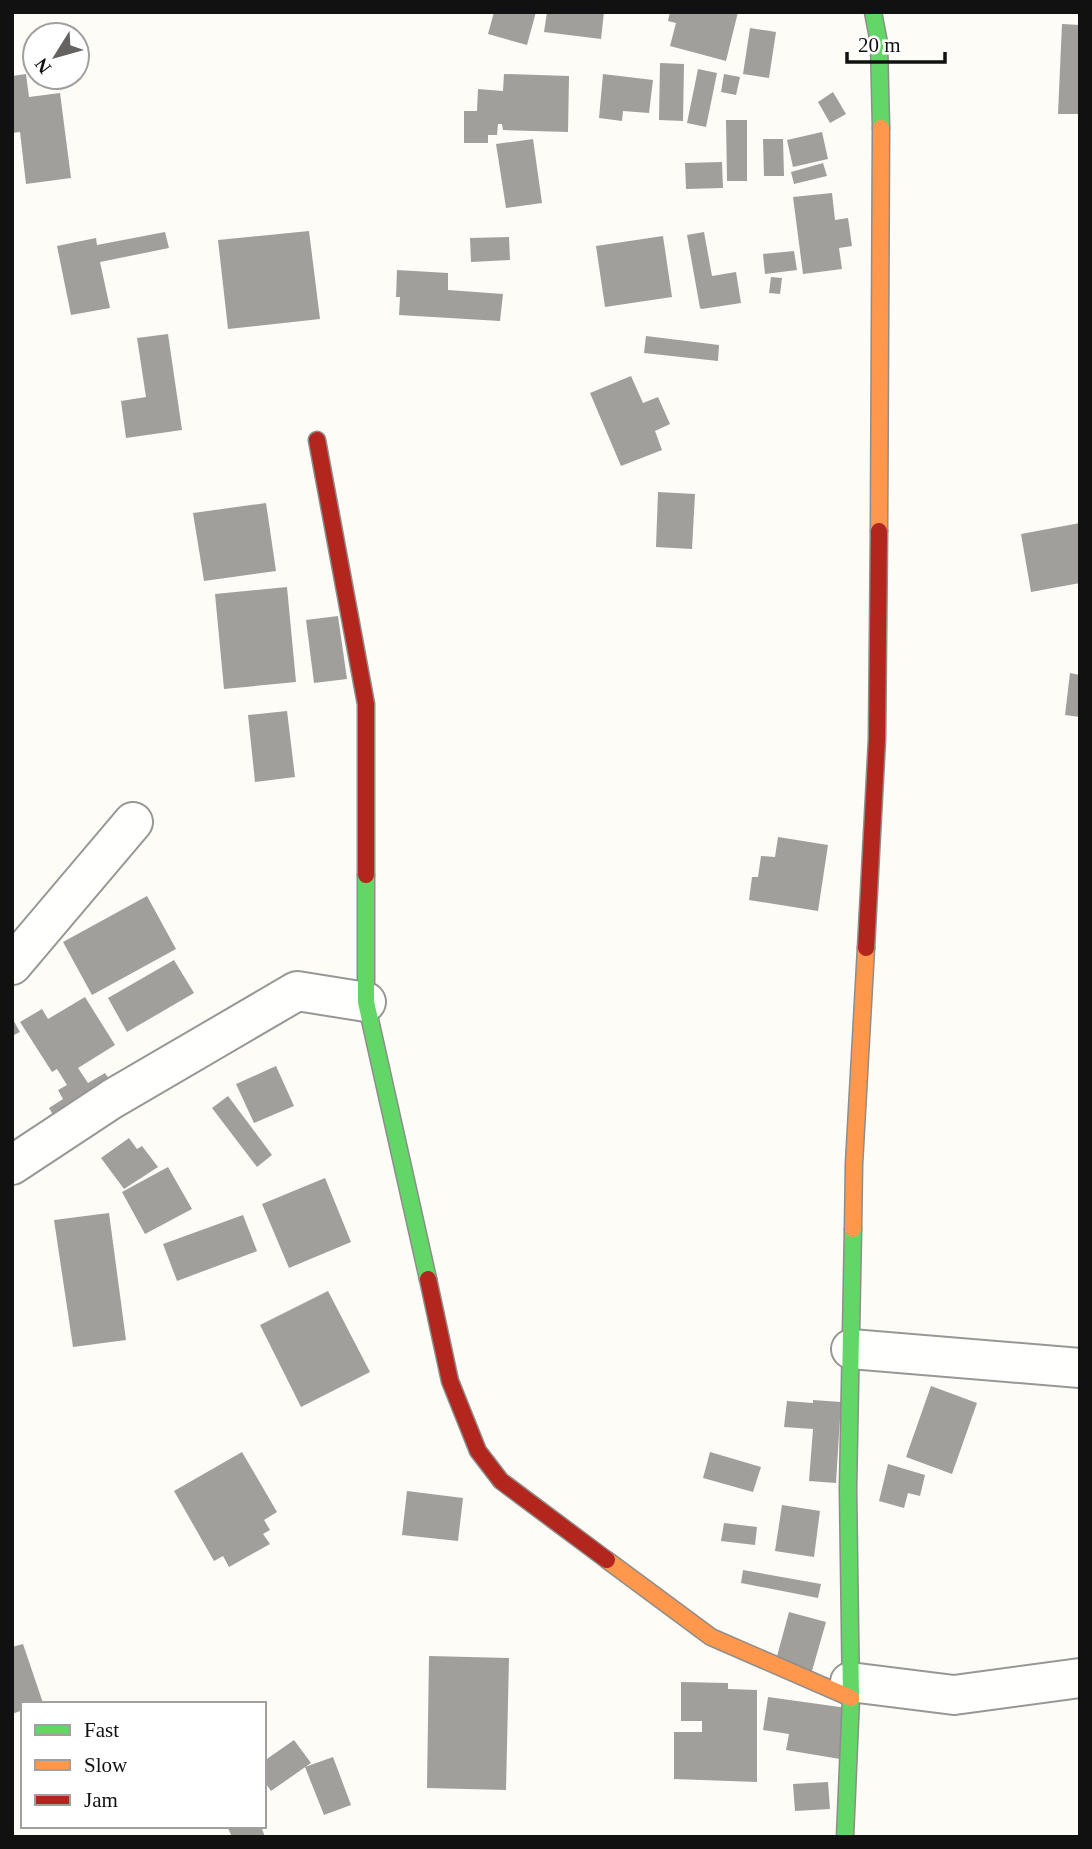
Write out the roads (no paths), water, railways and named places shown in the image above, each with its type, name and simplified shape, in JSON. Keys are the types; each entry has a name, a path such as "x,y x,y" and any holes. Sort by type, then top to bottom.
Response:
{"street":[{"path":"845,1837 851,1690 848,1489 854,1164 877,739 882,206 879,43 873,12"},
{"path":"317,440 366,704 366,1002 450,1381 478,1451 501,1481 711,1637 851,1690 954,1695 1080,1678"},
{"path":"12,965 133,822"},
{"path":"12,1165 112,1099 297,991 366,1002"},
{"path":"851,1349 1080,1368"}]}
